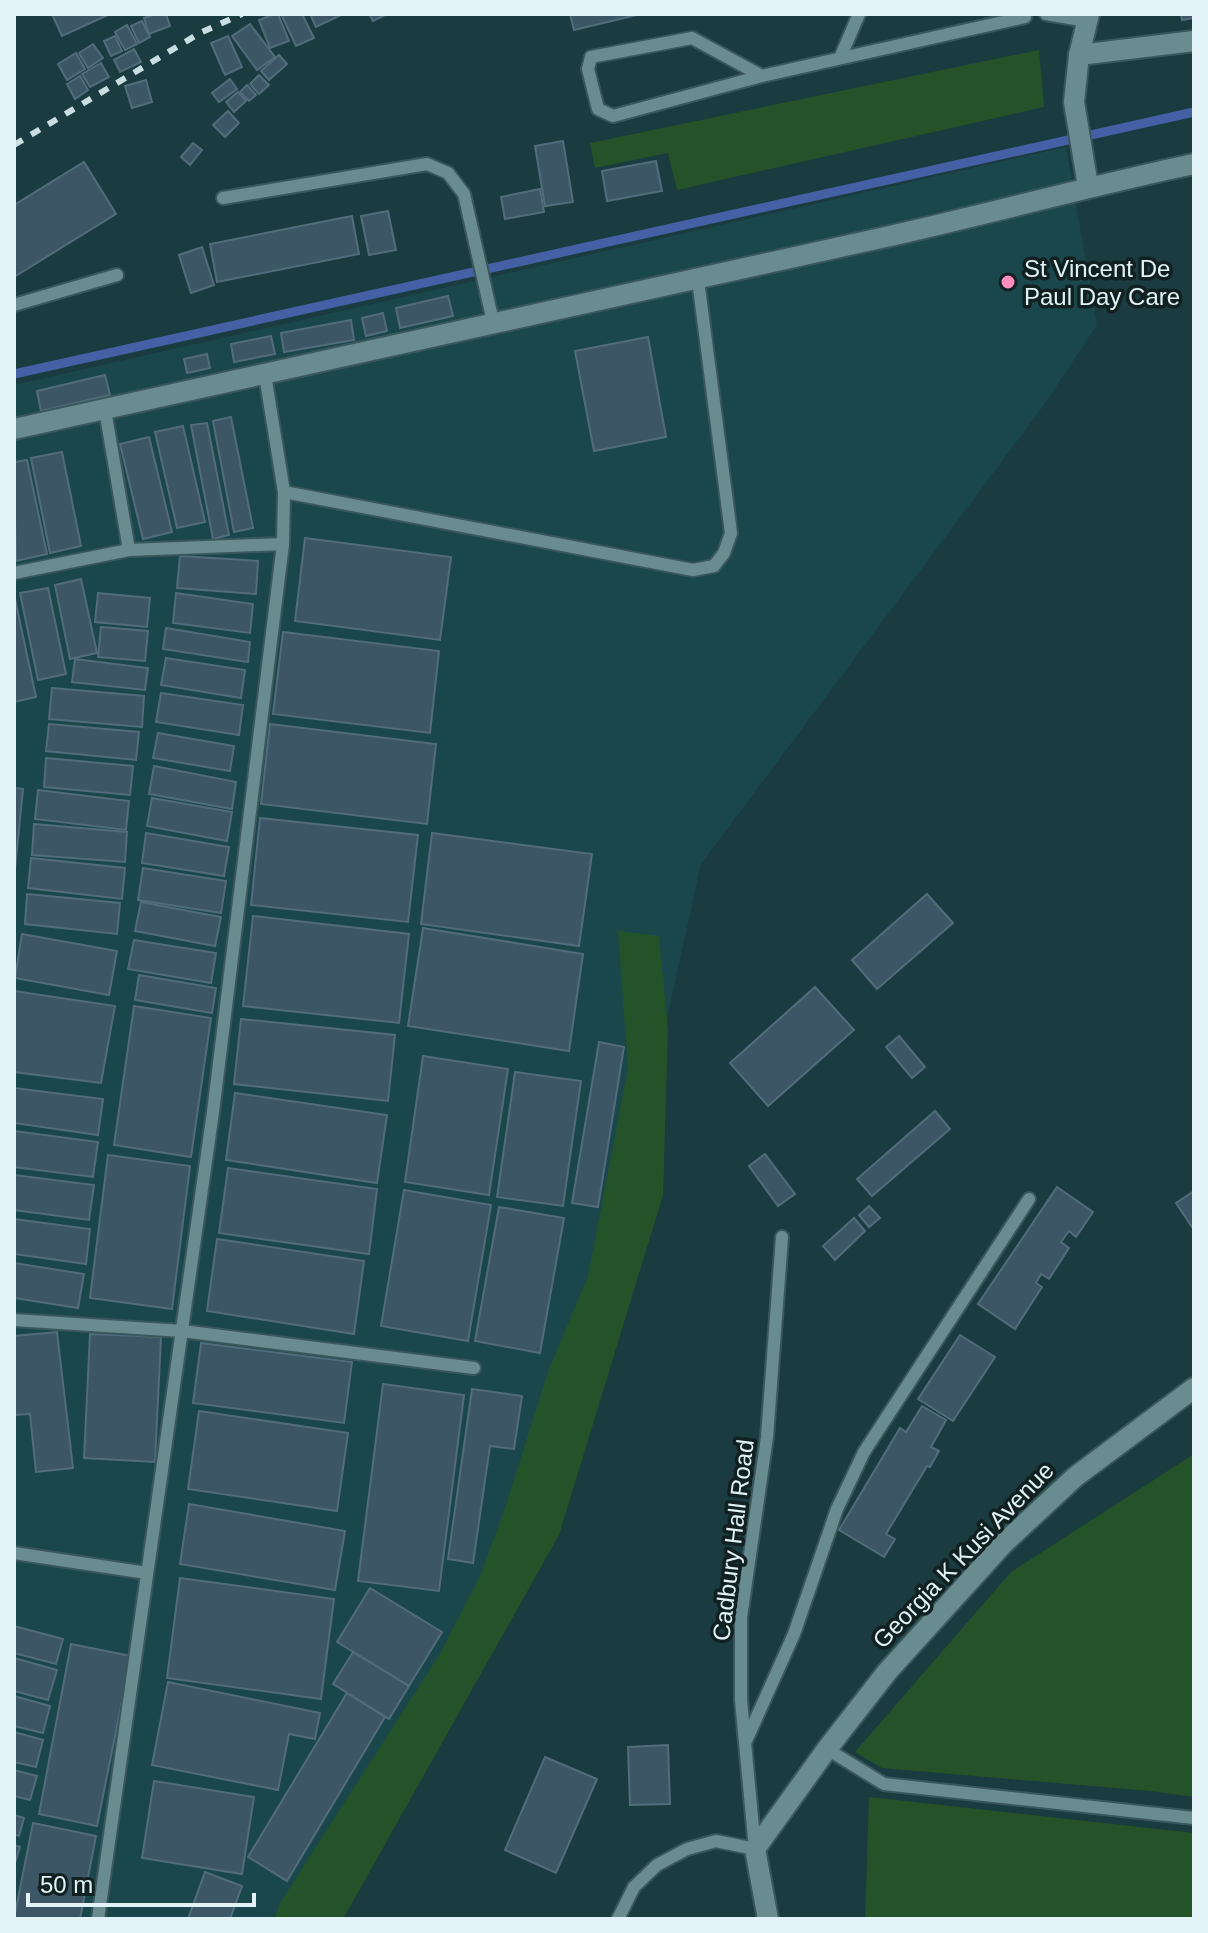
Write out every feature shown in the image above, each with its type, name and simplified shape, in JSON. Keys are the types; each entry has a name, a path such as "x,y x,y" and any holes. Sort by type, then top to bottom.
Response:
{"street":[{"path":"1088,17 1079,55 1074,102 1088,186"},
{"path":"1079,55 1194,41"},
{"path":"14,429 494,326 935,226 1088,186 1194,164"},
{"name":"Georgia K Kusi Avenue","path":"755,1849 887,1672 1003,1544 1075,1477 1194,1388"},
{"path":"755,1849 768,1919"}],"lane":[{"path":"840,58 859,14"},
{"path":"762,76 692,38 591,57 588,69 598,109 613,116 762,76 1024,15 1088,17"},
{"path":"223,198 427,164 448,173 464,194 494,326"},
{"path":"14,305 117,275"},
{"path":"284,492 693,570 714,566 724,553 731,533 698,280"},
{"path":"98,1919 213,1112 283,544 284,492 265,375"},
{"path":"105,410 129,550"},
{"path":"14,573 129,550 283,544"},
{"path":"745,1744 794,1634 837,1509 864,1452 1029,1199"},
{"name":"Cadbury Hall Road","path":"755,1849 741,1700 741,1617 767,1437 782,1237"},
{"path":"14,1320 182,1331 474,1368"},
{"path":"14,1553 147,1573"},
{"path":"827,1749 884,1784 1194,1818"},
{"path":"618,1919 634,1887 657,1865 677,1854 716,1841 755,1849"}],"shaded area":[{"path":"1066,147 1097,325 1044,405 701,864 579,1416 322,1919 14,1919 14,385"}],"green space":[{"path":"1039,50 1044,107 677,190 668,153 595,168 590,143"},
{"path":"618,931 659,936 668,1030 663,1195 559,1535 343,1919 274,1919 280,1903 441,1652 481,1574 548,1372 588,1276 628,1068"},
{"path":"1194,1454 1194,1797 882,1768 855,1752 1011,1572"},
{"path":"869,1797 1194,1833 1194,1919 865,1919"}],"building":[{"path":"52,14 110,14 62,36"},
{"path":"166,14 170,26 149,34 144,18"},
{"path":"278,14 289,41 270,48 259,20"},
{"path":"281,14 302,14 314,38 296,46"},
{"path":"310,14 343,14 316,27"},
{"path":"369,14 387,14 373,21"},
{"path":"570,14 641,14 574,30"},
{"path":"1181,14 1194,14 1194,18 1182,20"},
{"path":"142,21 150,37 139,43 131,26"},
{"path":"250,24 275,57 257,70 232,36"},
{"path":"127,25 137,44 125,50 115,32"},
{"path":"115,36 122,51 111,56 104,41"},
{"path":"228,36 242,67 225,75 211,43"},
{"path":"93,44 103,58 88,68 79,53"},
{"path":"134,49 141,62 120,72 114,60"},
{"path":"76,53 85,69 67,80 58,64"},
{"path":"279,55 287,64 269,80 261,71"},
{"path":"101,63 109,77 90,87 82,74"},
{"path":"259,75 269,85 259,94 250,84"},
{"path":"80,76 88,90 75,99 67,84"},
{"path":"230,79 237,89 219,102 212,93"},
{"path":"146,80 152,102 132,108 125,86"},
{"path":"247,85 256,95 249,101 240,92"},
{"path":"238,92 246,101 234,112 226,102"},
{"path":"228,111 239,123 225,137 213,125"},
{"path":"563,141 573,202 545,206 535,146"},
{"path":"193,143 202,150 190,165 181,157"},
{"path":"656,161 662,191 607,201 602,171"},
{"path":"84,162 116,214 14,277 14,205"},
{"path":"540,189 544,212 505,219 501,197"},
{"path":"388,211 396,250 369,255 361,216"},
{"path":"352,216 359,254 217,282 210,244"},
{"path":"202,247 214,285 191,293 179,255"},
{"path":"448,296 453,316 400,328 396,308"},
{"path":"383,313 387,331 366,336 362,318"},
{"path":"351,320 354,340 284,352 281,333"},
{"path":"271,336 275,354 234,362 231,344"},
{"path":"648,337 666,437 594,451 575,351"},
{"path":"207,354 210,368 187,373 184,359"},
{"path":"105,375 110,395 41,411 37,391"},
{"path":"231,417 253,528 234,532 213,421"},
{"path":"207,423 229,535 213,539 191,425"},
{"path":"183,426 205,522 177,528 155,432"},
{"path":"149,437 172,532 143,539 120,444"},
{"path":"62,452 81,546 50,553 31,458"},
{"path":"27,460 47,554 16,561 14,462"},
{"path":"305,538 451,557 440,640 295,621"},
{"path":"180,556 258,561 256,594 177,588"},
{"path":"81,579 97,653 70,659 55,585"},
{"path":"48,588 66,674 38,680 20,593"},
{"path":"98,593 150,598 147,627 95,622"},
{"path":"176,593 253,604 250,633 173,623"},
{"path":"14,594 36,697 14,702"},
{"path":"101,627 148,631 145,661 98,657"},
{"path":"166,628 250,642 248,662 163,649"},
{"path":"283,632 439,651 430,733 273,714"},
{"path":"166,658 245,670 241,698 161,685"},
{"path":"75,659 148,668 145,690 72,682"},
{"path":"52,688 144,696 142,727 49,719"},
{"path":"161,693 243,705 239,735 156,722"},
{"path":"49,724 139,732 136,760 46,751"},
{"path":"270,724 436,744 427,824 261,804"},
{"path":"158,733 234,746 230,771 153,758"},
{"path":"46,758 133,766 130,795 44,787"},
{"path":"154,766 236,782 232,809 149,794"},
{"path":"14,788 23,789 14,879"},
{"path":"38,790 129,801 126,830 35,819"},
{"path":"152,798 232,812 227,841 147,826"},
{"path":"260,818 418,835 408,922 251,905"},
{"path":"34,824 127,832 125,862 32,855"},
{"path":"146,833 229,847 224,876 142,863"},
{"path":"432,833 592,854 579,946 421,924"},
{"path":"31,858 125,868 122,899 28,888"},
{"path":"143,868 226,881 221,913 138,900"},
{"path":"27,894 120,903 117,934 25,924"},
{"path":"927,894 953,923 877,989 852,960"},
{"path":"141,902 221,917 215,946 135,931"},
{"path":"253,916 409,934 399,1023 243,1006"},
{"path":"423,928 583,954 569,1051 408,1026"},
{"path":"22,934 117,951 109,995 15,978"},
{"path":"134,940 216,953 211,983 128,969"},
{"path":"139,975 216,988 212,1013 135,1000"},
{"path":"815,987 854,1030 768,1106 730,1063"},
{"path":"14,991 115,1006 101,1083 14,1072"},
{"path":"134,1006 211,1018 191,1157 114,1145"},
{"path":"241,1019 395,1035 388,1101 234,1084"},
{"path":"899,1036 925,1067 912,1078 886,1047"},
{"path":"599,1042 624,1047 598,1207 572,1203"},
{"path":"423,1056 508,1069 489,1195 405,1182"},
{"path":"515,1072 581,1081 563,1206 497,1197"},
{"path":"14,1088 103,1099 98,1135 14,1123"},
{"path":"235,1093 387,1115 377,1183 226,1160"},
{"path":"935,1111 950,1129 872,1196 857,1179"},
{"path":"14,1131 98,1142 93,1177 14,1167"},
{"path":"765,1154 795,1194 778,1206 749,1166"},
{"path":"108,1155 190,1166 172,1309 90,1298"},
{"path":"228,1168 377,1189 369,1254 219,1233"},
{"path":"14,1175 94,1185 89,1220 14,1210"},
{"path":"1057,1187 1093,1212 1076,1237 1069,1231 1061,1242 1069,1248 1049,1279 1041,1274 1036,1283 1042,1287 1015,1329 978,1304"},
{"path":"404,1190 491,1205 468,1341 381,1326"},
{"path":"1194,1191 1194,1230 1176,1203"},
{"path":"869,1206 880,1218 869,1227 859,1215"},
{"path":"499,1207 564,1218 540,1353 475,1341"},
{"path":"854,1218 865,1231 835,1260 823,1246"},
{"path":"14,1219 90,1229 86,1264 14,1254"},
{"path":"217,1239 364,1261 354,1334 207,1311"},
{"path":"14,1263 84,1274 78,1308 14,1298"},
{"path":"57,1332 73,1468 36,1472 30,1414 14,1415 14,1336"},
{"path":"90,1334 161,1337 155,1462 84,1458"},
{"path":"960,1335 995,1357 953,1421 918,1399"},
{"path":"201,1343 352,1362 344,1423 193,1403"},
{"path":"383,1384 464,1395 439,1591 358,1581"},
{"path":"472,1389 522,1396 514,1449 490,1446 473,1563 448,1559"},
{"path":"922,1406 946,1420 931,1447 939,1451 886,1534 895,1539 884,1557 839,1530 900,1428 906,1432"},
{"path":"199,1411 348,1433 337,1511 188,1489"},
{"path":"189,1504 345,1531 335,1590 180,1564"},
{"path":"180,1578 334,1599 321,1699 167,1678"},
{"path":"370,1588 442,1632 409,1686 337,1642"},
{"path":"14,1626 63,1639 56,1664 14,1653"},
{"path":"71,1644 131,1656 97,1826 39,1814"},
{"path":"353,1652 409,1686 389,1719 333,1684"},
{"path":"14,1658 57,1670 48,1700 14,1691"},
{"path":"168,1682 320,1713 315,1739 289,1734 278,1790 152,1765"},
{"path":"347,1693 385,1717 287,1881 248,1857"},
{"path":"14,1696 50,1706 43,1733 14,1726"},
{"path":"14,1732 43,1740 36,1767 14,1762"},
{"path":"668,1745 670,1804 630,1805 628,1747"},
{"path":"545,1757 597,1779 556,1873 505,1850"},
{"path":"14,1770 37,1776 30,1800 14,1796"},
{"path":"154,1781 254,1797 242,1874 142,1858"},
{"path":"14,1815 24,1818 19,1836 14,1834"},
{"path":"33,1823 96,1836 80,1919 14,1919"},
{"path":"14,1845 20,1847 14,1866"},
{"path":"205,1872 242,1886 230,1919 188,1919"}],"waterway":[{"path":"14,374 1194,112"}],"railway":[{"path":"14,145 200,33 242,14"}],"place":[{"name":"St Vincent De Paul Day Care","path":"1008,282"}]}
